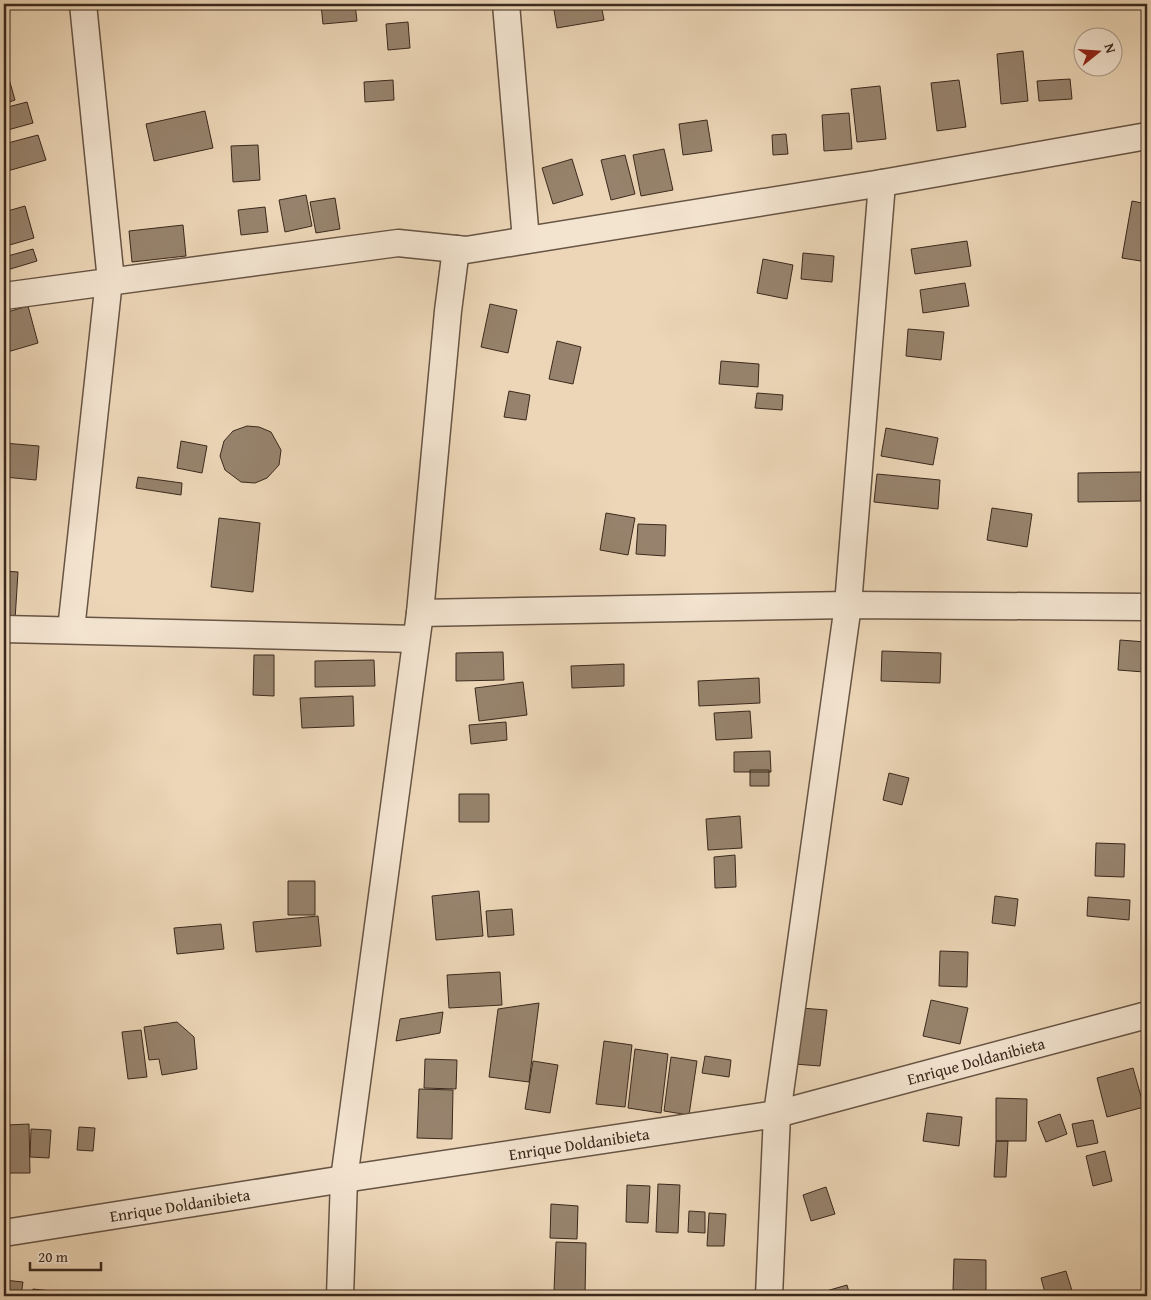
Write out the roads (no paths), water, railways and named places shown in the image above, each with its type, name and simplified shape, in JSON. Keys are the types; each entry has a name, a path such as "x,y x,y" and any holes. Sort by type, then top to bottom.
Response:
{"street":[{"path":"71,630 110,271 82,4"},
{"path":"506,4 526,240"},
{"path":"4,296 398,243 466,250 882,183 1147,136"},
{"path":"769,1296 777,1114 848,604 882,183"},
{"path":"340,1296 344,1178 420,613 448,311 456,249"},
{"path":"420,613 848,604 1147,607"},
{"path":"4,629 416,639"},
{"name":"Enrique Doldanibieta","path":"4,1233 344,1178 777,1114 1147,1015"}]}
